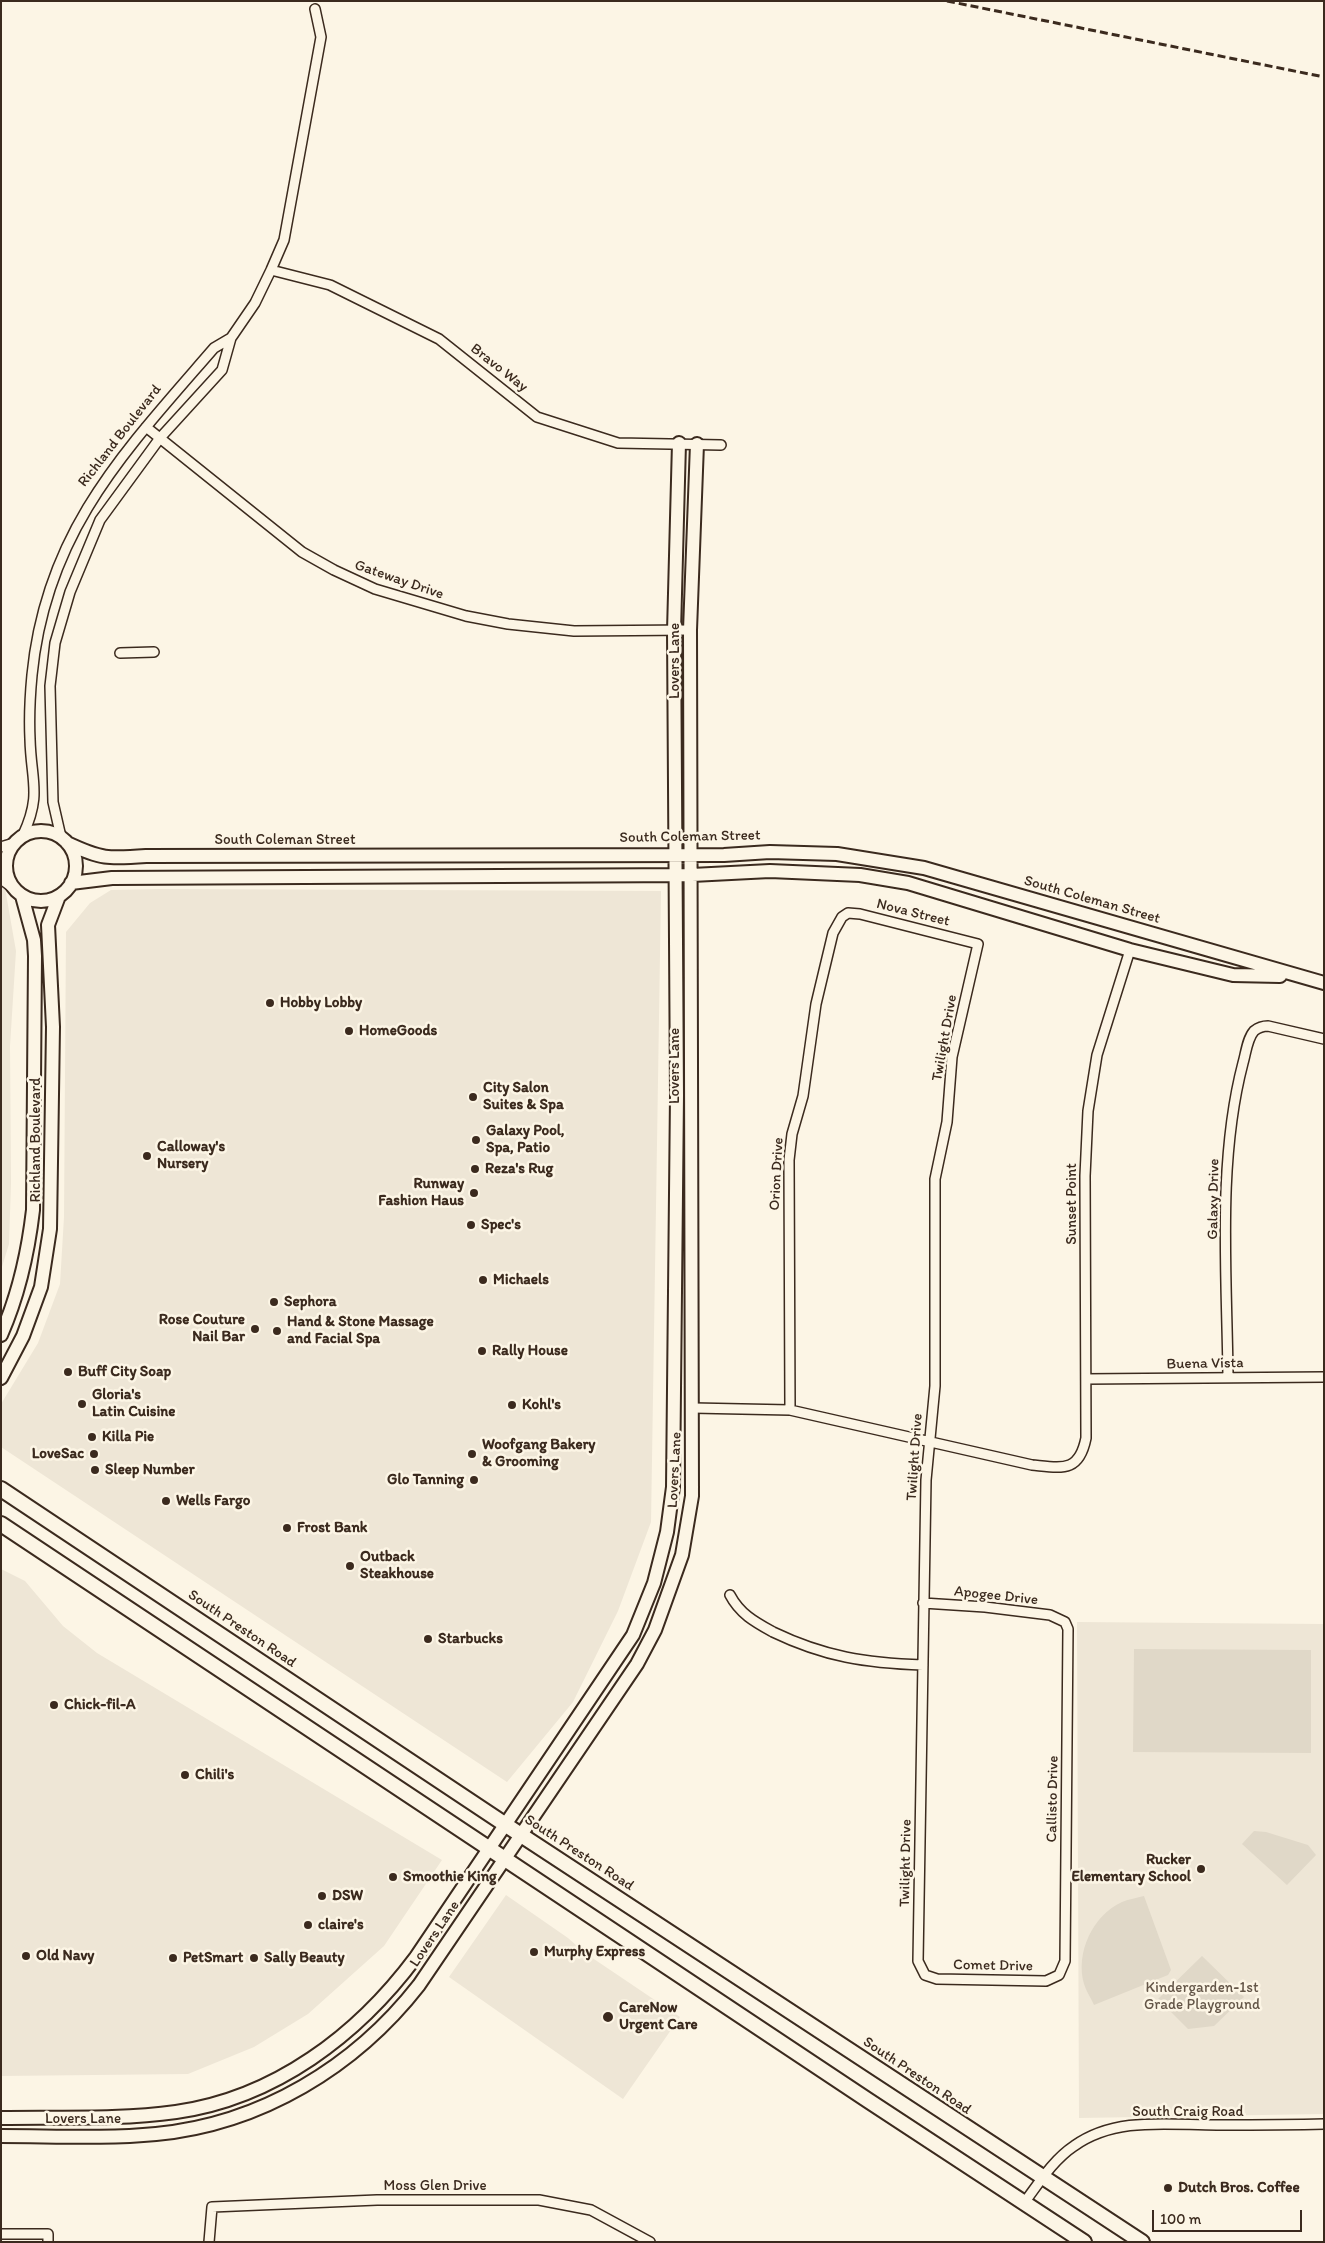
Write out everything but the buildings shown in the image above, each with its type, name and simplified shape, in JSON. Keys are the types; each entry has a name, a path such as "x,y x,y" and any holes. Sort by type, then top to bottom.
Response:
{"main road":[{"name":"South Preston Road","path":"1,1489 521,1835 1142,2242"},
{"path":"1,1524 1084,2242"}],"street":[{"name":"Richland Boulevard","path":"64,840 53,802 50,702 52,665 61,618 80,562 100,520 160,438 222,370 231,338 255,303 284,240 321,37 315,9"},
{"name":"Bravo Way","path":"271,270 330,285 439,339 537,417 618,443 721,445"},
{"name":"Richland Boulevard","path":"19,839 35,800 30,740 33,667 52,582 74,530 94,494 146,427 214,348 231,338"},
{"name":"Gateway Drive","path":"146,427 302,552 375,589 466,616 508,624 574,631 690,630"},
{"name":"Lovers Lane","path":"1,2118 123,2116 179,2112 240,2095 295,2069 336,2042 385,1997 416,1957 633,1635 654,1583 667,1532 673,1487 677,1095 674,631 679,443"},
{"name":"Lovers Lane","path":"1,2136 140,2135 178,2131 238,2116 292,2092 345,2059 402,2007 438,1958 637,1664 655,1630 682,1556 692,1496 690,630 698,444"},
{"path":"120,653 154,652"},
{"path":"1,847 35,831 47,831 64,840 73,853 76,865 70,883 59,896 41,901 18,892 1,879"},
{"path":"18,892 7,877 6,865 8,853 19,839"},
{"name":"South Coleman Street","path":"64,840 92,854 111,859 181,856 692,855 770,852 837,854 924,868 1324,983"},
{"path":"433,876 434,855"},
{"path":"449,855 449,876"},
{"path":"181,856 181,878"},
{"path":"196,856 196,877"},
{"name":"South Coleman Street","path":"70,883 112,878 692,875 802,871 869,876 908,883 1130,950 1233,975 1300,976"},
{"name":"Richland Boulevard","path":"1,1334 21,1279 31,1230 33,1204 35,956 34,940 18,892"},
{"name":"Richland Boulevard","path":"1,1378 23,1336 41,1287 46,1261 52,1204 52,979 48,925 59,896"},
{"name":"Nova Street","path":"842,916 848,913 860,914 978,944"},
{"name":"Orion Drive","path":"790,1410 789,1160 792,1134 804,1096 816,1004 833,933 842,916"},
{"path":"1130,950 1137,930"},
{"name":"Twilight Drive","path":"925,1975 918,1961 923,1603 929,1441 935,1386 935,1179 946,1122 952,1057 978,944"},
{"name":"Sunset Point","path":"929,1441 1032,1465 1063,1468 1077,1462 1084,1452 1086,1438 1085,1176 1088,1111 1097,1055 1130,950"},
{"name":"Galaxy Drive","path":"1228,1377 1229,1145 1235,1094 1242,1069 1253,1032 1260,1027 1280,1027 1324,1039"},
{"path":"33,1065 52,1064"},
{"path":"677,1095 691,1095"},
{"name":"Buena Vista","path":"1086,1379 1324,1377"},
{"path":"674,1408 790,1410 929,1441"},
{"path":"730,1596 737,1608 754,1622 804,1647 836,1656 877,1664 922,1665"},
{"name":"Apogee Drive","path":"923,1603 985,1607 1050,1615 1065,1622"},
{"name":"Callisto Drive","path":"1059,1975 1065,1961 1069,1637 1065,1622"},
{"name":"Comet Drive","path":"925,1975 938,1979 1046,1981 1059,1975"},
{"name":"South Craig Road","path":"1024,2203 1042,2178 1062,2155 1074,2145 1114,2128 1150,2124 1324,2124"},
{"name":"Moss Glen Drive","path":"209,2242 212,2207 377,2200 539,2200 591,2210 650,2242"},
{"path":"1,2234 48,2238"}],"shaded area":[{"path":"1,865 16,951 10,1046 11,1183 9,1244 1,1270"},
{"path":"111,890 661,891 651,1522 618,1611 573,1702 507,1782 1,1447 1,1404 38,1343 60,1284 64,1217 66,932 90,903"},
{"path":"1,1569 25,1581 63,1626 97,1653 442,1860 384,1946 308,2014 254,2047 188,2074 1,2076"},
{"name":"Rucker Elementary School","path":"1077,1622 1324,1624 1324,2114 1079,2118"},
{"path":"506,1895 568,1938 585,1953 680,2017 623,2099 449,1977"}],"green space":[{"path":"1134,1649 1311,1650 1311,1753 1133,1752"},
{"path":"1254,1831 1266,1832 1308,1845 1316,1855 1287,1885 1242,1844"},
{"path":"1144,1896 1171,1970 1168,1975 1094,2005 1085,1987 1082,1972 1084,1948 1089,1936 1095,1925 1112,1908 1125,1901"},
{"name":"Kindergarden-1st Grade Playground","path":"1202,1956 1244,1997 1214,2026 1188,2029 1158,1999"}],"railway":[{"path":"947,1 1324,77"}],"place":[{"name":"Hobby Lobby","path":"270,1003"},
{"name":"HomeGoods","path":"349,1031"},
{"name":"City Salon Suites & Spa","path":"473,1097"},
{"name":"Galaxy Pool, Spa, Patio","path":"476,1140"},
{"name":"Calloway's Nursery","path":"147,1156"},
{"name":"Reza's Rug","path":"475,1169"},
{"name":"Runway Fashion Haus","path":"474,1193"},
{"name":"Spec's","path":"471,1225"},
{"name":"Michaels","path":"483,1280"},
{"name":"Sephora","path":"274,1302"},
{"name":"Rose Couture Nail Bar","path":"255,1329"},
{"name":"Hand & Stone Massage and Facial Spa","path":"277,1331"},
{"name":"Rally House","path":"482,1351"},
{"name":"Buff City Soap","path":"68,1372"},
{"name":"Gloria's Latin Cuisine","path":"82,1404"},
{"name":"Kohl's","path":"512,1405"},
{"name":"Killa Pie","path":"92,1437"},
{"name":"LoveSac","path":"94,1454"},
{"name":"Woofgang Bakery & Grooming","path":"472,1454"},
{"name":"Sleep Number","path":"95,1470"},
{"name":"Glo Tanning","path":"474,1480"},
{"name":"Wells Fargo","path":"166,1501"},
{"name":"Frost Bank","path":"287,1528"},
{"name":"Outback Steakhouse","path":"350,1566"},
{"name":"Starbucks","path":"428,1639"},
{"name":"Chick-fil-A","path":"54,1705"},
{"name":"Chili's","path":"185,1775"},
{"name":"Rucker Elementary School","path":"1201,1869"},
{"name":"Smoothie King","path":"393,1877"},
{"name":"DSW","path":"322,1896"},
{"name":"claire's","path":"308,1925"},
{"name":"Murphy Express","path":"534,1952"},
{"name":"Old Navy","path":"26,1956"},
{"name":"PetSmart","path":"173,1958"},
{"name":"Sally Beauty","path":"254,1958"},
{"name":"CareNow Urgent Care","path":"608,2017"},
{"name":"Dutch Bros. Coffee","path":"1168,2188"}]}
